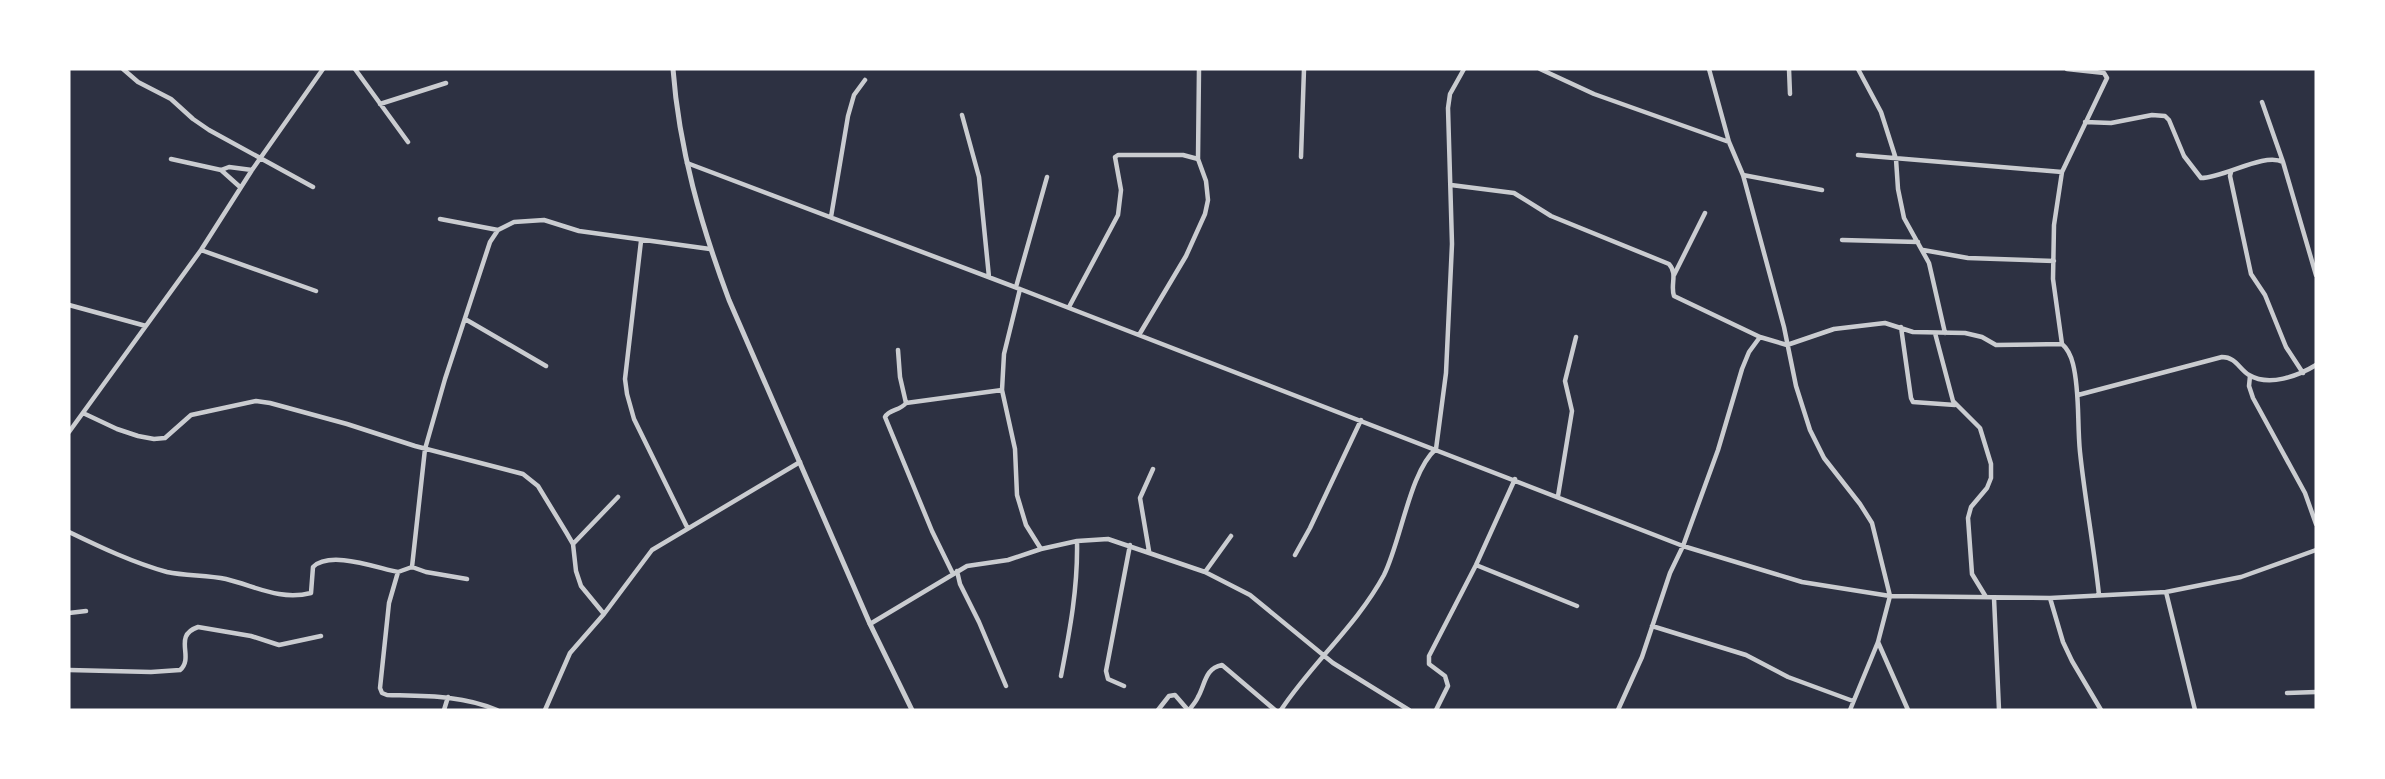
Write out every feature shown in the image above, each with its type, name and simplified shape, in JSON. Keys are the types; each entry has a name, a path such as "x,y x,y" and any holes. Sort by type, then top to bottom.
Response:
{"street":[{"path":"123,69 138,82 171,99 209,130 313,187"},
{"path":"355,69 408,142"},
{"path":"673,69 676,102 687,163 710,249 729,300 870,624 912,710"},
{"path":"1139,334 1186,256 1205,214 1208,200 1206,181 1198,159 1199,69"},
{"path":"1301,158 1304,69"},
{"path":"1281,710 1300,682 1325,655 1383,575 1392,556 1420,470 1429,455 1436,449 1446,373 1452,244 1450,94 1464,69"},
{"path":"1540,69 1594,94 1729,142"},
{"path":"1709,69 1729,142 1743,176 1788,345 1796,387 1810,430 1824,458 1872,523 1890,596 1878,642 1850,710"},
{"path":"1789,69 1790,94"},
{"path":"1858,69 1881,112 1896,159 1898,189 1904,218 1929,263 1946,333"},
{"path":"2067,69 2100,72 2104,73 2107,78 2062,172 2054,225 2054,292 2062,344 2068,350 2073,364 2078,395 2076,414 2080,454 2099,595"},
{"path":"69,432 201,250 240,187 320,70"},
{"path":"831,217 848,116 854,95 865,80"},
{"path":"380,104 446,83"},
{"path":"2262,102 2284,164 2316,275"},
{"path":"2085,122 2111,123 2160,114 2165,116 2169,120 2184,156 2198,175 2206,178 2276,159 2284,164"},
{"path":"962,115 979,177 989,277"},
{"path":"1069,307 1118,214 1121,190 1115,163 1116,155 1183,155 1198,159"},
{"path":"1858,155 2062,172"},
{"path":"171,159 221,170 240,187"},
{"path":"687,163 1069,307 1683,546 1802,582 1890,596 2050,598 2166,592 2241,577 2316,549"},
{"path":"221,170 229,167 252,170"},
{"path":"2231,172 2251,274 2265,295 2286,347 2303,373"},
{"path":"1743,176 1822,190"},
{"path":"1041,549 1026,525 1019,503 1016,488 1015,449 1002,390 1004,354 1018,288 1047,177"},
{"path":"1451,185 1514,193 1551,216 1668,264 1672,267 1674,276"},
{"path":"1705,213 1674,276 1672,291 1674,296 1760,337 1788,345 1834,329 1885,322 1913,332 1965,333 1982,337 1996,345 2062,344"},
{"path":"440,219 498,230"},
{"path":"412,567 425,449 490,242 498,230 514,222 544,220 579,231 710,249"},
{"path":"1842,240 1918,242"},
{"path":"641,241 627,365 627,394 634,419 687,527"},
{"path":"201,250 316,291"},
{"path":"1923,250 1968,258 2054,261"},
{"path":"69,305 146,326"},
{"path":"465,319 546,366"},
{"path":"1901,327 1911,398 1918,404 1955,405"},
{"path":"1935,333 1955,405 1980,428 1991,464 1991,478 1987,488 1971,507 1968,518 1972,574 1986,597"},
{"path":"1558,496 1572,411 1564,381 1576,337"},
{"path":"1618,710 1642,657 1670,573 1683,546 1718,450 1742,369 1749,352 1760,337"},
{"path":"898,350 900,377 906,402"},
{"path":"2078,395 2222,357 2235,361 2250,375 2274,380 2303,373 2316,365"},
{"path":"2250,375 2253,398 2305,493 2316,524"},
{"path":"1002,390 906,402 900,409 886,414 885,421 893,434 898,453 945,561 960,584 979,622 1006,686"},
{"path":"83,412 117,429 154,439 165,438 190,415 256,401 270,403 530,478 538,486 573,544 576,571 581,586 603,614"},
{"path":"1295,555 1361,420"},
{"path":"544,710 570,653 652,550 687,527 800,462"},
{"path":"1149,551 1140,498 1153,469"},
{"path":"1436,710 1448,686 1444,676 1430,664 1429,656 1476,565 1515,479"},
{"path":"573,544 618,497"},
{"path":"69,532 168,572 227,579 278,595 311,592 313,567 321,561 336,559 398,572 412,567 426,572 467,579"},
{"path":"1205,572 1231,536"},
{"path":"870,624 953,574 976,563 1008,560 1041,549 1077,541 1108,538 1205,572 1250,595 1334,663 1409,710"},
{"path":"1061,675 1075,604 1078,571 1077,541"},
{"path":"1125,686 1108,679 1106,671 1130,545"},
{"path":"1476,565 1578,606"},
{"path":"398,572 389,603 381,662 381,691 387,695 448,697 497,710"},
{"path":"953,574 960,584"},
{"path":"2166,592 2195,710"},
{"path":"1994,598 1999,710"},
{"path":"2050,598 2063,642 2101,710"},
{"path":"69,613 86,611"},
{"path":"1652,626 1746,656 1788,677 1853,701"},
{"path":"69,670 142,672 180,670 186,662 186,635 193,629 203,627 251,636 279,645 321,636"},
{"path":"1878,642 1908,710"},
{"path":"1158,710 1169,696 1175,695 1189,710 1199,696 1208,674 1217,665 1222,665 1275,710"},
{"path":"2286,693 2316,692"},
{"path":"444,710 448,697"}]}
